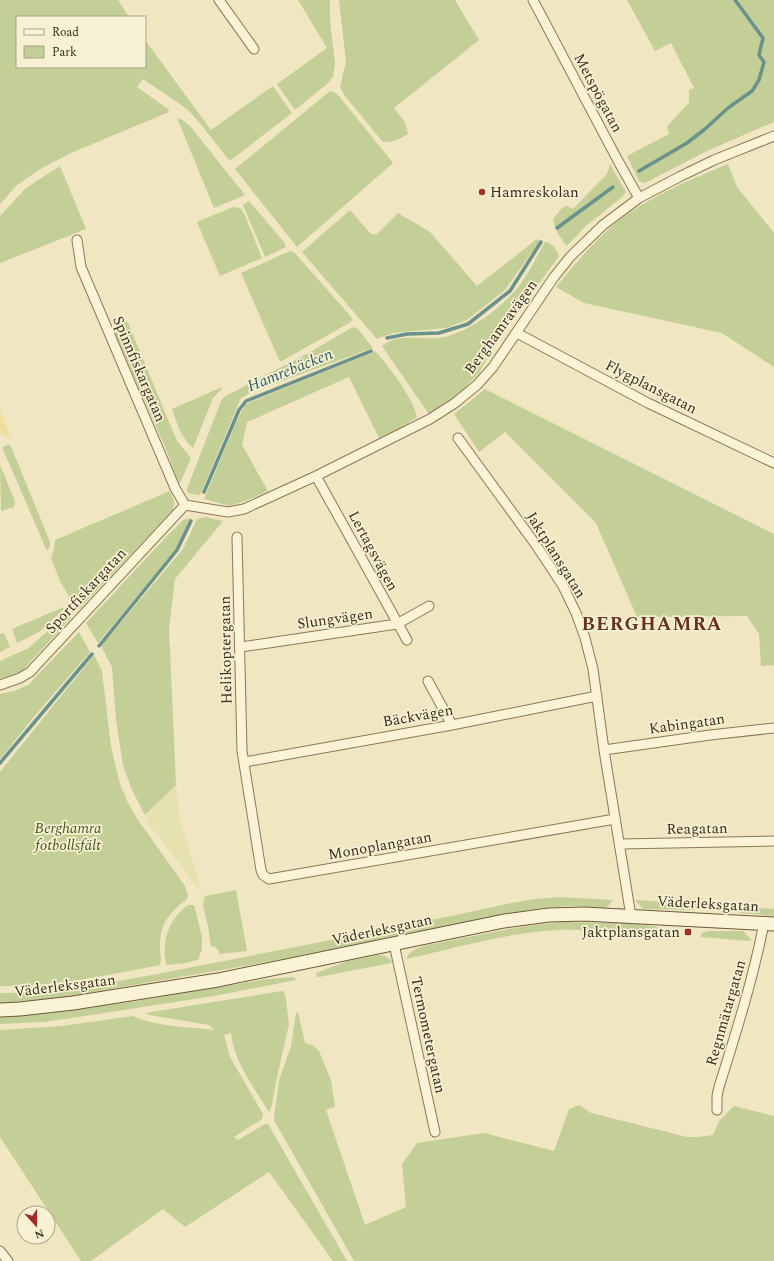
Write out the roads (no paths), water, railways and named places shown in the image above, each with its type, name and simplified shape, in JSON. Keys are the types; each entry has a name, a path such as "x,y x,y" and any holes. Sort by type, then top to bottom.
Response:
{"street":[{"path":"219,0 254,49"},
{"name":"Metspögatan","path":"533,0 639,198"},
{"name":"Berghamravägen","path":"185,505 228,512 239,510 316,476 430,419 455,403 477,385 493,367 534,306 570,257 603,225 639,198 714,160 774,136"},
{"name":"Spinnfiskargatan","path":"77,240 81,266 175,488 185,505"},
{"name":"Flygplansgatan","path":"517,333 648,403 774,463"},
{"name":"Jaktplansgatan","path":"458,438 536,545 563,586 586,638 593,669 604,750 631,916"},
{"name":"Lertagsvägen","path":"316,476 406,640"},
{"name":"Sportfiskargatan","path":"0,685 20,678 30,672 185,505"},
{"name":"Helikoptergatan","path":"237,537 241,646 242,751 245,762"},
{"name":"Slungvägen","path":"241,646 397,624 429,606"},
{"path":"428,681 452,725"},
{"name":"Bäckvägen","path":"245,762 452,725 597,696"},
{"name":"Kabingatan","path":"604,750 710,735 774,728"},
{"name":"Monoplangatan","path":"245,762 261,870 263,876 269,879 615,819"},
{"name":"Reagatan","path":"620,844 774,841"},
{"name":"Väderleksgatan","path":"0,1010 73,1003 218,980 504,922 549,915 584,914 769,924"},
{"name":"Regnmätargatan","path":"717,1110 717,1096 719,1087 760,942 769,924"},
{"name":"Termometergatan","path":"394,944 435,1132"},
{"path":"0,1251 8,1261"}],"waterway":[{"name":"Hamrebäcken","path":"639,171 687,143 728,108 752,91 759,80 764,62 759,55 763,38 735,0"},
{"name":"Hamrebäcken","path":"557,228 613,187"},
{"name":"Hamrebäcken","path":"387,338 407,334 439,333 468,324 510,291 541,242"},
{"name":"Hamrebäcken","path":"204,492 239,410 246,401 371,351"},
{"name":"Hamrebäcken","path":"99,646 177,550 191,521"},
{"name":"Hamrebäcken","path":"0,763 92,654"}],"place":[{"name":"Hamreskolan","path":"482,192"},
{"name":"Jaktplansgatan","path":"688,932"}],"district":[{"name":"BERGHAMRA","path":"652,624"}],"park label":[{"name":"Berghamra fotbollsfält","path":"68,836"}]}
